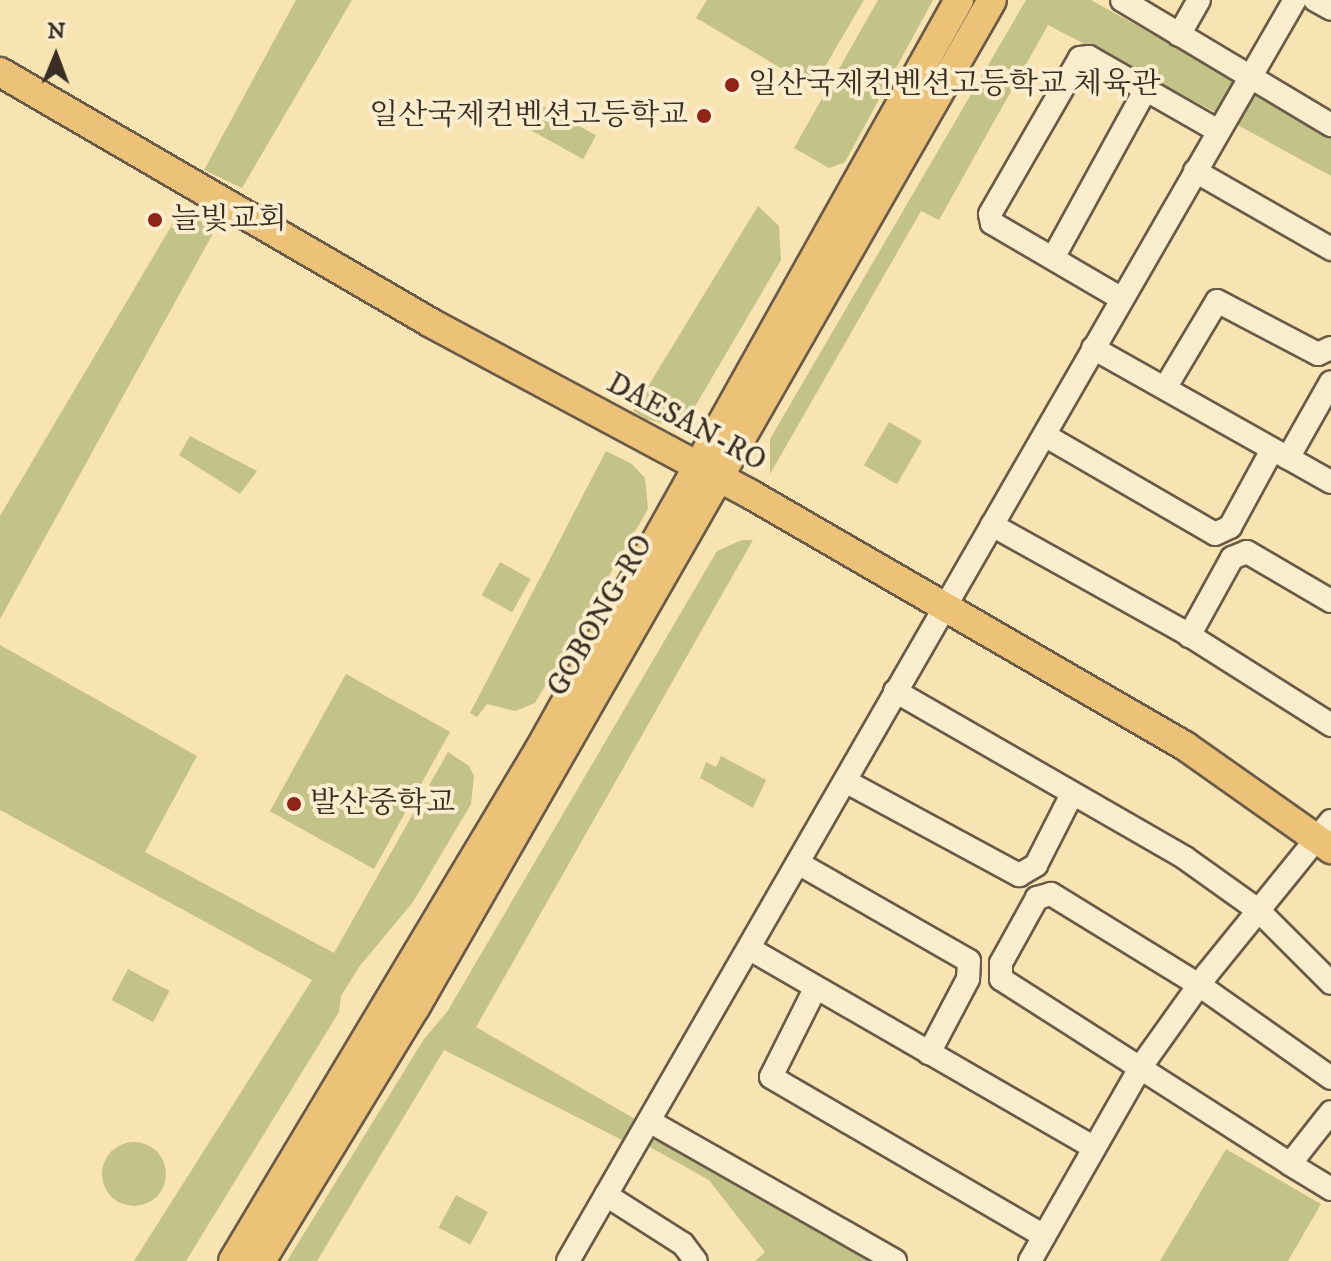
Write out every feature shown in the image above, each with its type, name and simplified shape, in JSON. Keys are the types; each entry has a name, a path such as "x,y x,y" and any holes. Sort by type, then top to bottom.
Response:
{"main road":[{"name":"GOBONG-RO","path":"261,1261 415,1008 707,473 959,0"},
{"name":"GOBONG-RO","path":"233,1261 992,0"},
{"name":"DAESAN-RO","path":"0,72 431,323 707,473 1185,746 1326,836"}],"street":[{"path":"1122,0 1331,125"},
{"path":"1179,35 1199,0"},
{"path":"568,1261 847,782 895,691 1046,436 1093,348 1295,0"},
{"path":"1315,0 1331,9"},
{"path":"1122,299 989,218 1080,58 1089,57 1218,131"},
{"path":"1053,258 1146,89"},
{"path":"1195,171 1331,249"},
{"path":"1165,388 1217,301 1324,351"},
{"path":"1093,348 1331,482"},
{"path":"1046,436 1215,534 1230,527 1331,382"},
{"path":"992,525 1189,636 1331,725"},
{"path":"1189,636 1232,558 1247,552 1331,601"},
{"path":"895,691 1185,858 1258,910 1331,983"},
{"path":"847,782 1019,875 1036,865 1072,794"},
{"path":"1030,1261 1142,1065 1258,910 1326,836"},
{"path":"798,863 969,961 968,979 929,1053"},
{"path":"1331,1078 1199,985 1051,894 1037,898 1001,963 1001,979 1142,1065 1331,1189"},
{"path":"750,949 1094,1148"},
{"path":"815,989 771,1077 1044,1236"},
{"path":"1290,1164 1331,1112"},
{"path":"649,1121 895,1261"},
{"path":"606,1195 683,1244 696,1261"}],"shaded area":[{"path":"296,0 352,0 242,188 204,170"},
{"path":"707,0 864,0 813,87 696,18"},
{"path":"878,0 933,0 845,162 829,168 794,148"},
{"path":"1026,0 1091,0 1237,81 1217,113 1048,25 939,220 921,211 770,474 770,439"},
{"path":"1253,91 1331,135 1331,176 1234,123"},
{"path":"541,105 596,136 583,159 528,129"},
{"path":"758,206 779,226 781,260 690,415 668,425 646,419 633,411"},
{"path":"182,208 216,228 0,619 0,516"},
{"path":"889,422 922,441 897,484 864,465"},
{"path":"190,436 257,471 240,494 179,455"},
{"path":"606,451 632,464 645,478 648,509 535,703 515,711 487,704 477,717 470,713"},
{"path":"742,540 753,540 476,1027 635,1119 630,1128 622,1140 444,1050 317,1261 287,1261 424,1039 447,1012 717,551"},
{"path":"500,562 531,579 512,612 482,595"},
{"path":"0,645 197,756 145,852 334,953 448,752 469,766 474,776 471,804 413,902 359,967 341,996 339,1012 186,1261 134,1261 312,980 0,810"},
{"path":"346,674 450,732 374,869 270,811"},
{"path":"721,756 766,780 753,808 700,778 706,762 716,767"},
{"path":"128,969 169,991 153,1022 112,1000"},
{"path":"657,1132 878,1261 755,1261 765,1252 709,1180 648,1146"},
{"path":"128,1142 140,1142 157,1151 164,1162 164,1186 157,1197 140,1206 128,1206 116,1201 107,1192 102,1180 102,1168 107,1156 116,1147"},
{"path":"1226,1149 1321,1204 1288,1261 1160,1261"},
{"path":"456,1195 488,1212 470,1245 439,1228"}],"place":[{"name":"일산국제컨벤션고등학교 체육관","path":"732,85"},
{"name":"일산국제컨벤션고등학교","path":"704,116"},
{"name":"늘빛교회","path":"155,220"},
{"name":"발산중학교","path":"294,804"}]}
